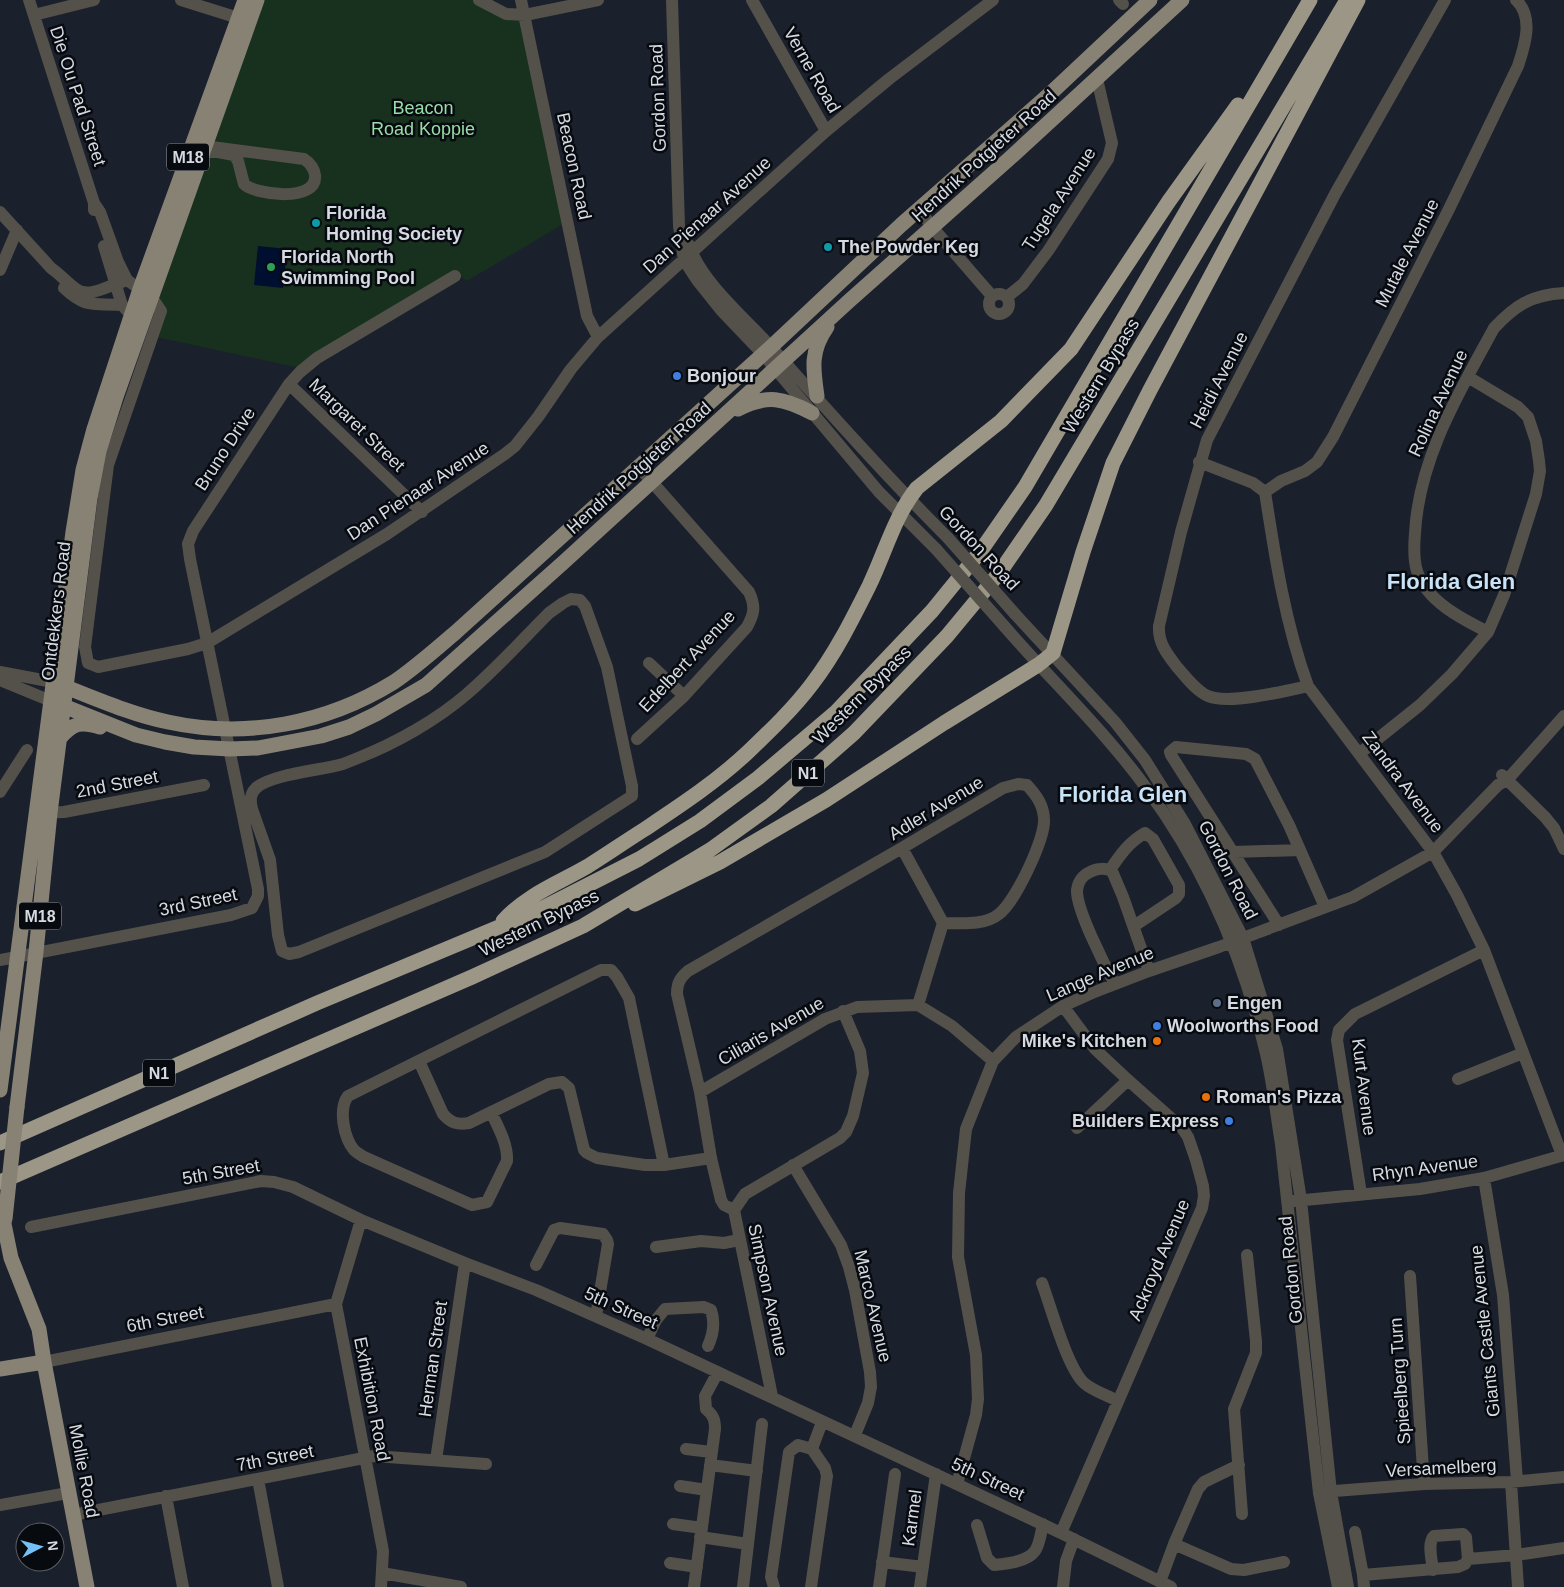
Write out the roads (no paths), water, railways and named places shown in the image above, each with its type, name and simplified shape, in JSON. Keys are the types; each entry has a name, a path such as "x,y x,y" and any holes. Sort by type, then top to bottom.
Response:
{"highway":[{"name":"Western Bypass","path":"0,1143 317,1003 537,911 639,858 700,821 758,778 836,712 932,611 980,552 1025,487 1310,0"},
{"name":"Western Bypass","path":"0,1182 472,977 583,926 710,850 771,806 854,733 947,636 1000,572 1046,505 1347,0"},
{"path":"583,926 661,893 720,862 826,800 944,723 1038,665 1053,653 1097,511 1123,442 1358,0"},
{"path":"497,928 512,911 538,893 588,866 700,793 747,753 812,684 843,637 870,584 899,514 908,498 917,488 1001,421 1070,349 1169,201 1290,34"}],"main road":[{"name":"Ontdekkers Road","path":"0,1090 18,957 43,813 57,703 73,532 83,470 94,429 132,314 146,293 203,149 244,20 245,0"},
{"name":"Ontdekkers Road","path":"146,293 244,20 257,0"},
{"name":"Hendrik Potgieter Road","path":"59,684 168,722 225,729 287,724 316,718 368,697 395,681 456,632 767,350 901,225 1059,85 1150,0"},
{"name":"Hendrik Potgieter Road","path":"57,703 136,735 165,742 194,747 258,748 321,736 340,730 376,714 426,685 1182,0"},
{"path":"817,396 813,372 815,350 819,338 849,301"},
{"name":"Ontdekkers Road","path":"59,684 70,656 81,562 96,462 116,397 132,314"},
{"path":"708,431 739,409 759,400 782,400 812,413"},
{"path":"70,656 77,674 90,696"},
{"name":"Ontdekkers Road","path":"0,1251 36,952 43,813 60,738 57,703"},
{"path":"60,738 68,728 79,724 96,725 136,735"},
{"name":"Mollie Road","path":"4,1222 11,1258 39,1329 87,1587"},
{"name":"6th Street","path":"0,1369 44,1362"}],"street":[{"name":"Die Ou Pad Street","path":"29,0 94,203 95,214 132,314"},
{"path":"34,15 94,0"},
{"path":"181,0 244,20"},
{"path":"478,0 506,14 524,15 598,0"},
{"name":"Beacon Road","path":"521,0 587,316 598,337"},
{"name":"Gordon Road","path":"672,0 678,195 686,233 688,256 779,365 812,413 899,514 936,549 1120,755 1162,810 1193,860 1237,940 1266,1055 1281,1144 1338,1587"},
{"name":"Verne Road","path":"752,0 826,131"},
{"name":"Dan Pienaar Avenue","path":"146,293 160,308 161,316 108,465 85,654 88,663 98,667 188,649 208,643 422,512 497,461 515,446 598,337 826,131 889,79 993,0"},
{"name":"Heidi Avenue","path":"1308,686 1277,694 1222,699 1212,698 1202,693 1168,655 1160,640 1160,626 1207,440 1335,194 1445,0"},
{"name":"Mutale Avenue","path":"1265,492 1316,462 1333,437 1449,209 1518,66 1524,48 1527,28 1525,12 1516,0"},
{"name":"Tugela Avenue","path":"920,210 932,228 992,296 989,304 995,314 1006,312 1009,309 1010,301 1007,297 1023,284 1048,251 1108,158 1112,143 1096,79"},
{"path":"203,149 304,159 314,170 314,181 309,190 300,193 288,194 255,190 244,184 238,161 234,155 203,149"},
{"path":"0,212 51,268 76,289 92,292 121,282 146,293"},
{"path":"0,270 17,230"},
{"path":"51,268 54,275 75,299 132,314"},
{"name":"Bruno Drive","path":"225,729 189,551 190,536 289,384 300,372 317,358 455,276"},
{"path":"992,296 1000,293 1007,297"},
{"name":"Rolina Avenue","path":"1488,632 1457,615 1434,598 1419,576 1415,558 1416,516 1421,488 1442,426 1494,328 1506,316 1529,299 1564,293"},
{"name":"Gordon Road","path":"779,365 817,396 908,498 948,538 1115,722 1145,760 1185,824 1237,940 1277,1049 1301,1200 1325,1492 1348,1587"},
{"path":"1360,753 1420,705 1452,674 1488,632 1504,595 1536,494 1540,471 1539,461 1530,423 1524,411 1468,377"},
{"name":"Margaret Street","path":"289,384 422,512"},
{"path":"1200,462 1253,483 1265,492"},
{"name":"Edelbert Avenue","path":"637,739 684,696 746,627 753,616 754,604 749,592 638,466"},
{"name":"Zandra Avenue","path":"1265,492 1277,573 1298,660 1308,686 1433,852 1457,895 1484,950 1563,1155"},
{"path":"571,599 582,602 587,610 612,686 633,791 632,796 545,852 299,952 289,954 280,949 270,860 250,800 258,786 294,773 343,764 374,751 412,731 468,693 556,607 571,599"},
{"path":"648,663 684,696"},
{"path":"0,672 59,684"},
{"path":"0,680 57,703"},
{"name":"Lange Avenue","path":"1503,780 1564,707"},
{"name":"Lange Avenue","path":"957,1484 976,1415 978,1399 976,1355 958,1257 959,1192 966,1129 993,1062 1016,1037 1063,1006 1149,971 1353,897 1433,852 1564,716"},
{"name":"3rd Street","path":"0,960 242,912 252,908 258,896 225,729"},
{"path":"1279,925 1171,755 1170,752 1174,748 1246,754 1255,759 1300,850 1325,907"},
{"path":"0,792 28,750"},
{"path":"1503,780 1545,816 1560,838 1564,849"},
{"name":"Adler Avenue","path":"700,1092 677,994 677,985 688,971 1003,788 1018,784 1027,785 1039,800 1043,810 1044,821 1028,868 1016,894 998,916 984,921 943,923"},
{"name":"2nd Street","path":"43,813 204,785"},
{"path":"1110,870 1120,854 1134,839 1144,832 1153,839 1179,885 1179,894 1176,898 1134,926"},
{"path":"902,848 943,923 918,1005 952,1026 993,1062"},
{"path":"1233,852 1300,850"},
{"path":"252,863 270,860"},
{"path":"1115,984 1093,939 1080,905 1077,890 1083,876 1088,872 1101,869 1110,870 1116,878 1149,971"},
{"name":"Kurt Avenue","path":"1361,1194 1337,1040 1339,1030 1346,1022 1365,1008 1484,950"},
{"path":"491,1112 504,1140 507,1161 487,1202 472,1205 364,1157 354,1149 347,1136 342,1105 354,1093 601,970 611,970 629,998 664,1165"},
{"name":"Ciliaris Avenue","path":"700,1092 825,1019 843,1011 866,1006 918,1005"},
{"name":"Ackroyd Avenue","path":"1061,1533 1202,1208 1204,1196 1195,1154 1185,1133 1168,1115 1095,1049 1063,1006"},
{"path":"793,1165 840,1138 846,1132 853,1116 863,1073 862,1062 860,1051 843,1011"},
{"path":"1458,1079 1523,1053"},
{"path":"418,1061 443,1114 449,1121 462,1124 469,1123 550,1084 562,1082 569,1088 582,1145 587,1153 597,1158 645,1165 664,1165 711,1158"},
{"path":"1077,1128 1128,1080"},
{"path":"700,1092 711,1158 721,1200 724,1205 734,1210"},
{"name":"Rhyn Avenue","path":"1288,1202 1420,1189 1484,1178 1563,1155"},
{"name":"Simpson Avenue","path":"772,1396 734,1210 745,1194 793,1165"},
{"name":"Marco Avenue","path":"793,1165 841,1245 855,1290 871,1387 868,1403 854,1435"},
{"name":"Giants Castle Avenue","path":"1484,1178 1503,1294 1518,1587"},
{"name":"5th Street","path":"31,1226 261,1181 292,1187 361,1220 465,1264 536,1290 647,1339 772,1396 822,1422 854,1435 1043,1524 1166,1584"},
{"name":"Exhibition Road","path":"361,1220 336,1304 383,1551 381,1587"},
{"path":"536,1266 554,1230 560,1228 603,1234 608,1244 596,1316"},
{"path":"656,1247 701,1241 724,1243 739,1240"},
{"path":"1242,1514 1234,1409 1256,1353 1247,1255"},
{"name":"Herman Street","path":"436,1460 465,1264"},
{"name":"Spieelberg Turn","path":"1410,1276 1424,1484"},
{"path":"1042,1283 1078,1376 1091,1388 1118,1401"},
{"name":"6th Street","path":"44,1362 336,1304"},
{"path":"647,1339 656,1320 665,1309 704,1307 711,1310 712,1317 713,1332 708,1346"},
{"path":"694,1587 715,1423 713,1416 706,1409 705,1400 718,1372"},
{"path":"812,1448 822,1422"},
{"path":"742,1587 762,1424"},
{"path":"774,1587 771,1578 789,1452 798,1445 812,1448 824,1468 826,1476 811,1587"},
{"path":"686,1449 710,1459 757,1471"},
{"name":"7th Street","path":"73,1515 381,1456 486,1464"},
{"path":"1166,1584 1174,1544 1201,1485 1209,1479 1239,1465"},
{"name":"Karmel","path":"879,1587 895,1474"},
{"name":"Karmel","path":"920,1587 936,1474"},
{"name":"Versamelberg","path":"1325,1492 1424,1484 1514,1482 1564,1476"},
{"path":"258,1479 278,1587"},
{"path":"680,1486 707,1490"},
{"path":"0,1506 68,1493"},
{"path":"166,1496 183,1587"},
{"path":"673,1524 748,1544"},
{"path":"978,1525 987,1558 994,1565 1030,1556 1036,1550 1043,1524"},
{"path":"1355,1532 1364,1581 1458,1568 1465,1564 1468,1559 1466,1537 1464,1534 1434,1536 1431,1539 1433,1570"},
{"path":"1066,1587 1066,1561 1074,1539"},
{"path":"1174,1544 1231,1569 1244,1570 1284,1562"},
{"path":"1468,1559 1564,1548"},
{"name":"Karmel","path":"882,1562 923,1567"},
{"path":"670,1563 697,1567"},
{"path":"382,1574 461,1587"}],"water":[{"name":"Florida North Swimming Pool","path":"258,246 287,249 283,288 254,285"}],"place":[{"name":"Florida Homing Society","path":"316,223"},
{"name":"The Powder Keg","path":"828,247"},
{"name":"Florida North Swimming Pool","path":"271,267"},
{"name":"Bonjour","path":"677,376"},
{"name":"Engen","path":"1217,1003"},
{"name":"Woolworths Food","path":"1157,1026"},
{"name":"Mike's Kitchen","path":"1157,1041"},
{"name":"Roman's Pizza","path":"1206,1097"},
{"name":"Builders Express","path":"1229,1121"}],"district":[{"name":"Florida Glen","path":"1451,581"},
{"name":"Florida Glen","path":"1123,794"}],"park label":[{"name":"Beacon Road Koppie","path":"423,118"}]}
